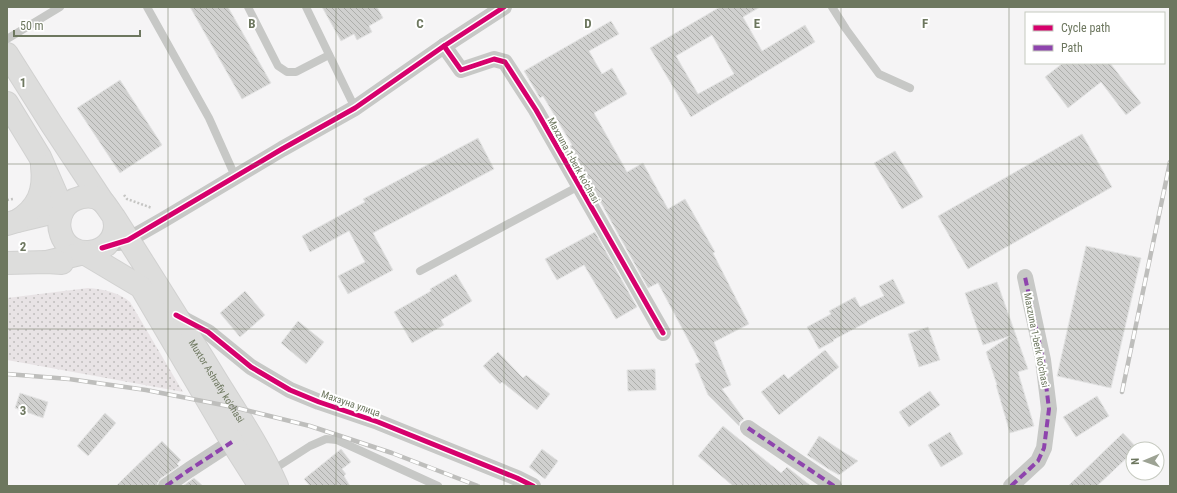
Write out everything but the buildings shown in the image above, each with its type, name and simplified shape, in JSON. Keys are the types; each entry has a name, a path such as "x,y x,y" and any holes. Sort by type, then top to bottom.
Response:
{"main road":[{"name":"Muxtor Ashrafiy ko'chasi","path":"7,54 128,240 233,407 269,481"},
{"path":"7,103 40,157 63,210"},
{"path":"12,222 25,216 37,202 43,186 43,167 40,157"},
{"path":"47,262 93,250 109,242 113,234 115,227 108,209 94,197 76,199 69,203 63,210 59,228 62,237 68,245 75,250 93,250"},
{"path":"12,222 63,210"},
{"name":"Muxtor Ashrafiy ko'chasi","path":"93,250 141,287 232,442 269,481"},
{"path":"7,263 47,262 70,264 110,274 141,287"}],"street":[{"path":"93,250 128,240 282,148 355,108 498,9"},
{"name":"Maxzuna 1-berk ko'chasi","path":"444,46 460,70 494,59 506,62 536,110 663,333"},
{"name":"Maxzuna 1-berk ko'chasi","path":"1011,486 1038,461 1044,448 1049,409 1043,360 1025,276"},
{"name":"Махзуна улица","path":"176,315 208,332 251,367 290,390 319,402 378,422 518,478 533,486"},
{"path":"748,428 834,486"},
{"path":"166,486 232,442"}],"lane":[{"path":"7,39 60,7"},
{"path":"147,7 209,118 235,176"},
{"path":"248,7 278,66 287,72 296,72 329,55"},
{"path":"306,7 355,108"},
{"path":"832,7 879,74 910,88"},
{"path":"420,271 579,186"},
{"path":"269,481 310,446 326,439 337,440 438,486"}],"shaded area":[{"path":"88,288 110,292 130,302 183,392 7,360 7,298"}],"railway":[{"path":"1122,392 1170,162"},
{"path":"7,374 69,379 146,390 233,407 310,426 392,453 478,486"}],"marked path":[{"path":"1011,486 1038,461 1044,448 1049,409 1043,360 1025,277"},
{"path":"748,428 834,486"},
{"path":"166,486 232,442"}],"cycle path":[{"path":"102,248 128,240 282,149 355,108 444,46 504,7"},
{"path":"444,46 461,70 494,59 505,62 536,110 663,333"},
{"path":"176,315 208,332 251,367 290,390 319,402 378,422 517,478 533,486"}]}
